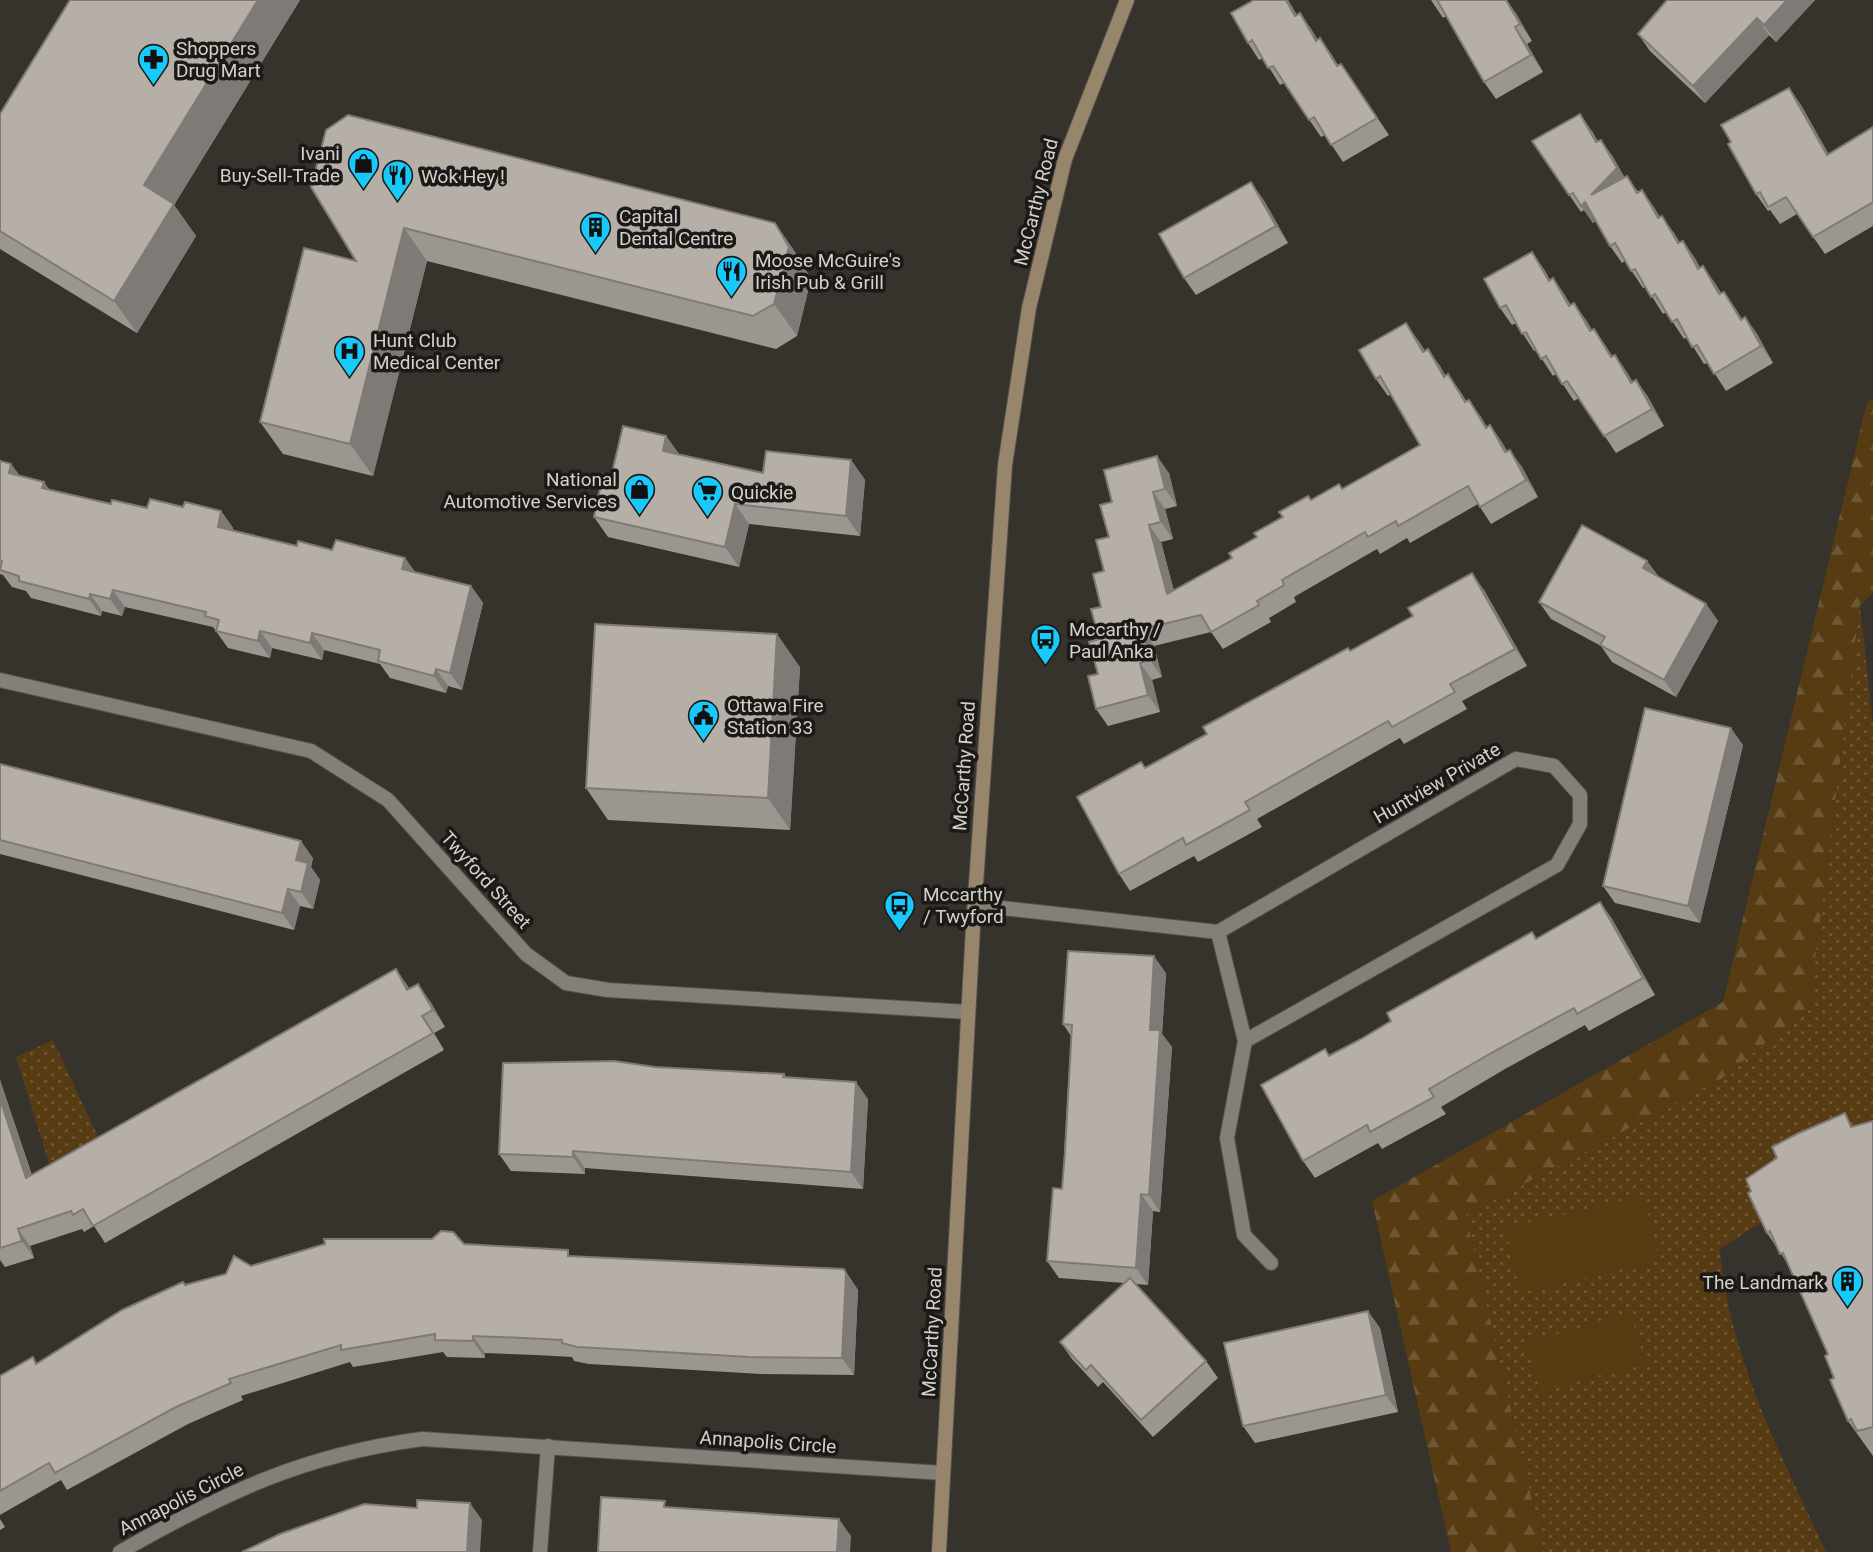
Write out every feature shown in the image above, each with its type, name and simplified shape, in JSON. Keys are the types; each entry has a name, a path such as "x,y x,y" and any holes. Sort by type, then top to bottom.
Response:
{"street":[{"name":"McCarthy Road","path":"939,1552 968,1012 1005,465 1029,308 1065,159 1126,0"},
{"name":"Twyford Street","path":"0,680 311,751 388,800 526,954 566,982 608,990 968,1012"},
{"name":"Huntview Private","path":"1218,932 1516,759 1554,766 1580,794 1580,824 1557,865 1245,1041"},
{"path":"975,905 1218,932 1245,1041 1227,1138 1244,1235 1271,1263"},
{"name":"Annapolis Circle","path":"120,1552 205,1503 253,1482 369,1446 422,1439 943,1473"},
{"path":"540,1552 548,1446"}],"green space":[{"path":"1873,399 1873,593 1860,605 1809,1008 1720,1080 1466,1215 1544,1552 1451,1552 1372,1201 1723,1002 1867,402"},
{"path":"1860,605 1873,726 1873,1150 1720,1249 1725,1289 1746,1367 1775,1442 1826,1552 1544,1552 1466,1215 1720,1080 1809,1008"},
{"path":"53,1040 98,1137 52,1173 16,1057"},
{"path":"1644,1196 1659,1261 1521,1293 1505,1228"},
{"path":"1631,1314 1645,1363 1540,1391 1527,1342"}],"building":[{"path":"70,0 258,0 144,185 174,204 114,301 0,231 0,114"},
{"path":"1254,0 1286,0 1295,16 1300,13 1316,41 1320,38 1337,66 1341,64 1377,118 1331,145 1314,117 1309,120 1273,66 1268,68 1252,40 1248,43 1231,13"},
{"path":"1437,0 1506,0 1520,24 1515,27 1531,55 1484,82"},
{"path":"1667,0 1787,0 1764,25 1757,18 1693,86 1638,34"},
{"path":"1789,88 1827,155 1873,127 1873,202 1813,237 1786,197 1768,207 1760,192 1756,194 1728,144 1731,142 1721,125"},
{"path":"1580,114 1596,142 1601,140 1617,168 1591,195 1627,176 1637,193 1642,190 1658,218 1662,216 1678,243 1683,241 1698,269 1703,266 1719,294 1724,292 1741,320 1745,317 1761,346 1714,374 1697,345 1692,347 1677,319 1672,322 1655,294 1651,297 1635,269 1631,271 1615,243 1610,246 1585,202 1581,206 1573,193 1569,195 1532,141"},
{"path":"348,115 775,223 789,247 774,304 753,316 404,228 350,444 260,422 304,248 356,261 311,187 326,130"},
{"path":"1251,182 1276,226 1184,278 1159,234"},
{"path":"1532,252 1549,281 1553,278 1569,306 1574,303 1590,331 1594,329 1611,357 1615,355 1631,383 1636,380 1652,409 1604,436 1567,381 1562,384 1546,356 1541,359 1526,332 1522,334 1506,305 1500,308 1484,279"},
{"path":"1406,323 1423,352 1428,349 1444,377 1448,374 1465,402 1469,400 1486,428 1490,425 1505,452 1510,450 1526,480 1480,507 1468,486 1398,526 1396,521 1368,537 1365,532 1282,580 1284,585 1257,601 1259,605 1211,632 1201,615 1142,629 1150,660 1140,663 1148,695 1096,709 1088,676 1098,674 1089,642 1099,639 1091,609 1101,607 1093,574 1104,571 1096,540 1109,537 1100,505 1112,502 1104,470 1157,456 1165,489 1153,492 1161,522 1149,525 1167,594 1232,558 1229,553 1257,537 1254,533 1283,517 1279,512 1308,496 1311,500 1339,484 1342,489 1420,445 1380,376 1376,379 1359,350"},
{"path":"623,426 666,436 663,451 763,473 766,451 851,460 846,516 735,504 725,547 594,517 603,474 611,477"},
{"path":"0,461 11,464 9,473 44,482 42,488 111,504 112,500 147,508 150,499 183,507 185,502 221,511 218,527 297,546 298,541 332,550 336,540 405,558 402,569 471,586 450,673 436,669 434,676 378,661 380,650 312,633 310,643 260,631 258,641 216,631 219,620 205,616 206,612 113,590 110,599 90,594 89,599 19,581 19,576 0,570"},
{"path":"1582,525 1647,561 1643,568 1706,604 1664,680 1600,645 1605,637 1539,602"},
{"path":"1472,573 1515,649 1450,684 1455,692 1392,727 1388,721 1245,802 1250,810 1186,845 1183,838 1119,874 1077,797 1141,762 1145,768 1207,734 1203,727 1413,616 1408,608"},
{"name":"Ottawa Fire Station 33","path":"595,624 777,634 768,798 586,788"},
{"path":"1645,708 1731,728 1688,906 1603,886"},
{"path":"0,764 301,841 296,860 308,863 301,892 288,889 282,913 0,840"},
{"path":"1600,902 1643,978 1577,1014 1574,1008 1429,1089 1434,1097 1370,1132 1367,1125 1303,1161 1261,1085 1325,1049 1329,1056 1361,1039 1391,1021 1387,1013 1532,932 1536,939"},
{"path":"1068,951 1154,956 1150,1030 1160,1030 1149,1195 1141,1194 1136,1268 1047,1261 1053,1188 1062,1189 1065,1152 1072,1025 1063,1024"},
{"path":"396,969 407,990 418,984 433,1010 422,1016 433,1033 93,1226 83,1209 73,1215 71,1211 18,1229 22,1241 0,1248 0,1099 26,1178"},
{"path":"614,1061 655,1067 784,1074 783,1077 856,1082 851,1172 573,1151 573,1157 499,1154 503,1063"},
{"path":"1845,1113 1851,1127 1873,1121 1873,1427 1857,1431 1851,1419 1848,1421 1830,1380 1834,1378 1825,1356 1828,1354 1783,1253 1780,1254 1770,1231 1767,1233 1748,1193 1751,1191 1746,1179 1777,1158 1772,1147"},
{"path":"441,1231 453,1232 464,1244 568,1250 568,1256 844,1269 842,1358 749,1357 577,1347 562,1343 562,1340 524,1338 473,1336 473,1341 435,1340 435,1334 341,1350 341,1345 229,1379 231,1383 176,1407 55,1473 49,1463 0,1491 0,1376 33,1357 36,1364 122,1310 183,1282 185,1285 226,1274 234,1256 251,1266 325,1244 324,1239 432,1239"},
{"path":"1130,1278 1206,1361 1141,1420 1091,1365 1086,1370 1060,1342"},
{"path":"1368,1311 1386,1395 1243,1426 1224,1343"},
{"path":"601,1497 665,1501 664,1507 839,1519 837,1552 598,1552"},
{"path":"417,1500 470,1503 467,1552 242,1552 280,1534 364,1504 417,1508"}],"place":[{"name":"Shoppers Drug Mart","path":"153,86"},
{"name":"Ivani Buy-Sell-Trade","path":"363,191"},
{"name":"Wok Hey !","path":"398,203"},
{"name":"Capital Dental Centre","path":"596,254"},
{"name":"Moose McGuire's Irish Pub & Grill","path":"732,298"},
{"name":"Hunt Club Medical Center","path":"350,378"},
{"name":"National Automotive Services","path":"640,517"},
{"name":"Quickie","path":"708,519"},
{"name":"Mccarthy / Paul Anka","path":"1046,667"},
{"name":"Ottawa Fire Station 33","path":"704,743"},
{"name":"Mccarthy / Twyford","path":"900,932"},
{"name":"The Landmark","path":"1847,1309"}]}
